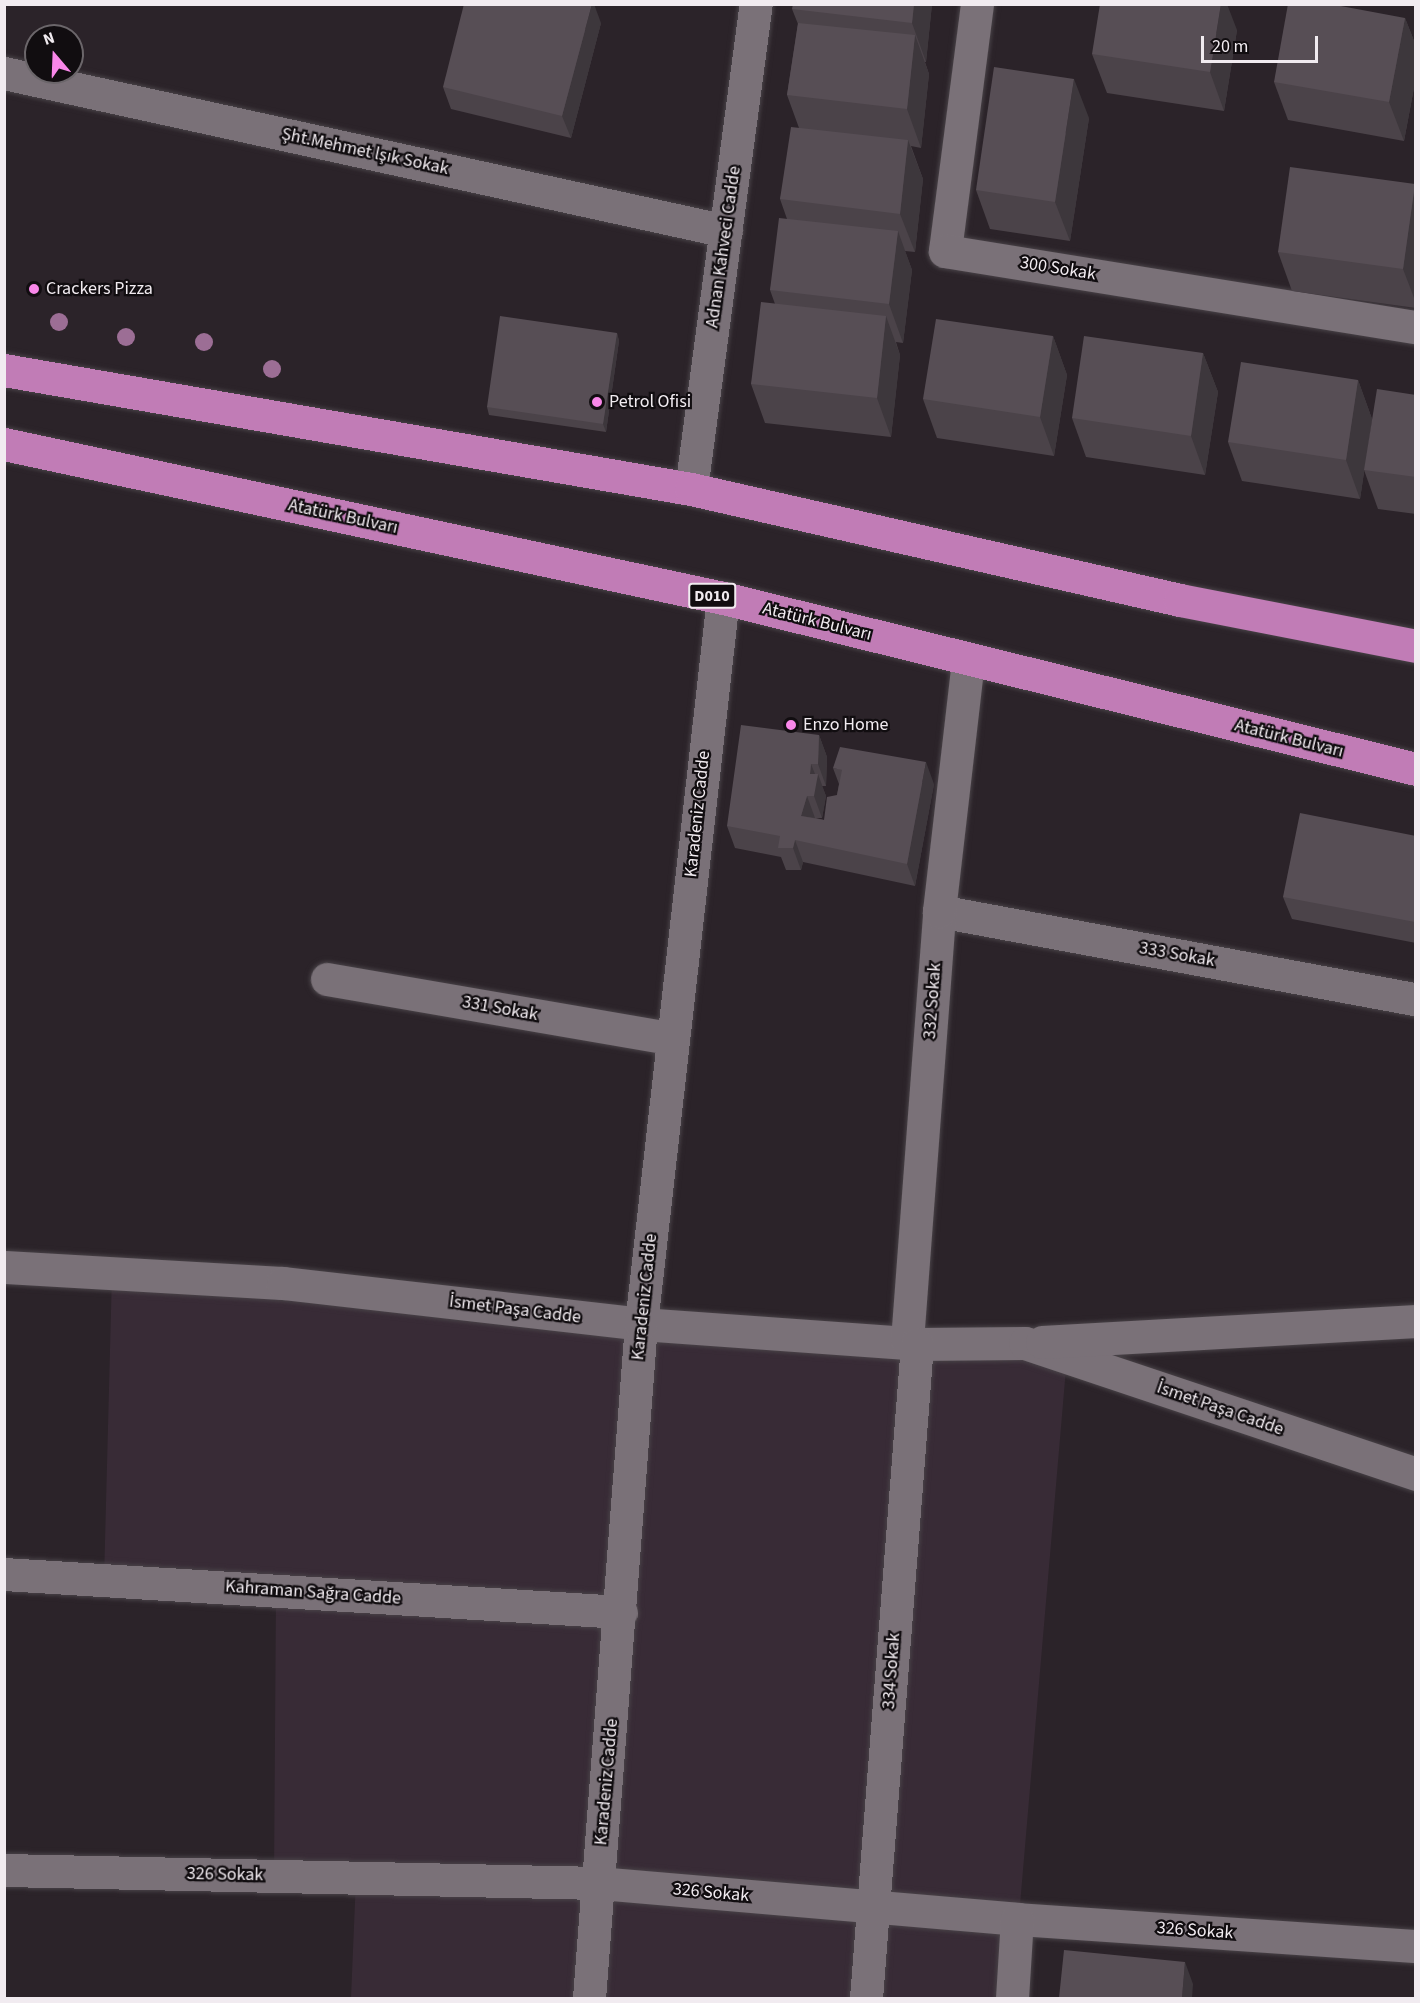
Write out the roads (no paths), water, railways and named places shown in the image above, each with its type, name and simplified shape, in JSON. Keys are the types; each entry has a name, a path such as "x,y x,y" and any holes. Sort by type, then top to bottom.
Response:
{"highway":[{"path":"4,370 691,489 1180,600 1416,646"},
{"name":"Atatürk Bulvarı","path":"4,444 723,598 1416,770"}],"street":[{"name":"Adnan Kahveci Cadde","path":"691,489 756,4"},
{"name":"300 Sokak","path":"976,4 945,251 1416,327"},
{"name":"Şht.Mehmet lşık Sokak","path":"4,73 726,231"},
{"name":"Karadeniz Cadde","path":"589,1998 621,1612 641,1324 723,598"},
{"name":"332 Sokak","path":"912,1343 939,911 968,660"},
{"name":"333 Sokak","path":"939,911 1416,999"},
{"name":"331 Sokak","path":"327,980 673,1039"},
{"name":"İsmet Paşa Cadde","path":"4,1267 283,1282 641,1324 912,1343 1025,1343 1416,1321"},
{"name":"334 Sokak","path":"866,1998 912,1343"},
{"name":"İsmet Paşa Cadde","path":"1025,1343 1416,1474"},
{"name":"Kahraman Sağra Cadde","path":"4,1574 621,1612"},
{"name":"326 Sokak","path":"4,1870 599,1883 1017,1919 1416,1946"},
{"path":"1012,1998 1017,1919"}],"place":[{"name":"Crackers Pizza","path":"34,289"},
{"name":"Petrol Ofisi","path":"597,402"},
{"name":"Enzo Home","path":"791,725"}]}
